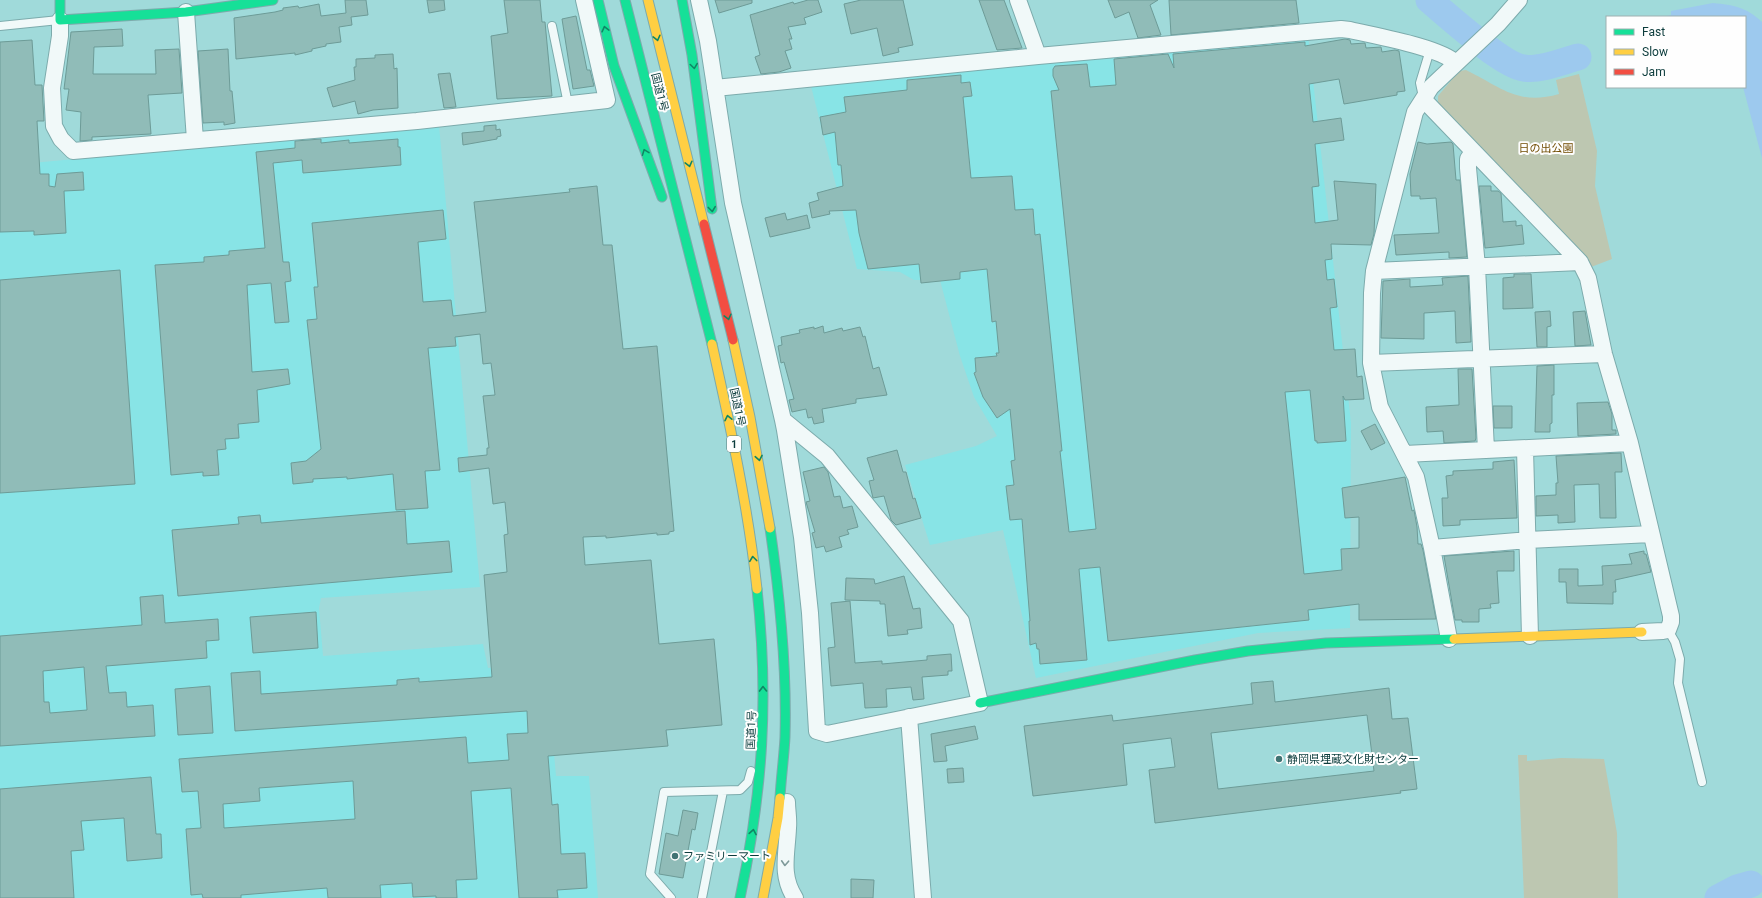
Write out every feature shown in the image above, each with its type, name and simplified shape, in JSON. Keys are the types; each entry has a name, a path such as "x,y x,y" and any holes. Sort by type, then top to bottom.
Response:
{"main road":[{"path":"60,0 60,20 186,12 273,0"},
{"path":"598,0 614,66 665,205"},
{"name":"国道1号","path":"625,0 702,307 729,422 751,542 758,599 764,711 761,768 755,820 740,898"},
{"name":"国道1号","path":"648,0 752,420 773,539 780,599 786,710 784,769 778,821 763,898"},
{"path":"682,0 692,55 713,215"},
{"name":"1","path":"673,227 702,307"},
{"name":"1","path":"715,231 724,302"},
{"path":"980,703 1194,660 1248,651 1326,643 1642,632"}],"street":[{"path":"60,20 60,36 52,88 54,126 61,139 73,151 417,121 607,100 584,0"},
{"path":"700,0 708,41 733,203 783,420 802,537 810,613 818,731 827,734 980,703 961,621 827,456 783,420"},
{"path":"1018,0 1038,56"},
{"path":"1449,638 1432,548 1416,478 1380,407 1370,363 1374,271 1415,112 1431,87 1498,24 1513,2"},
{"path":"186,12 195,140"},
{"path":"715,88 1038,56 1341,29 1357,31 1430,50 1459,60"},
{"path":"1424,100 1580,262 1588,278 1604,354 1630,443 1671,616 1671,622 1668,630 1663,632 1642,632"},
{"path":"1473,152 1468,159 1468,168 1477,267 1486,450"},
{"path":"1374,271 1580,262"},
{"path":"1370,363 1604,354"},
{"path":"1405,454 1630,443"},
{"path":"1525,449 1530,636"},
{"path":"1432,548 1528,540 1651,534"},
{"path":"909,717 923,898"},
{"path":"784,769 788,826 785,869 787,883 795,898"}],"lane":[{"path":"0,26 60,20"},
{"path":"552,26 568,104"},
{"path":"1424,100 1420,83 1430,50"},
{"path":"1668,630 1676,642 1680,660 1678,683 1702,782"},
{"path":"672,898 650,874 664,792 740,790 748,782 758,744 764,711"},
{"path":"702,898 723,791"}],"shaded area":[{"path":"1713,3 1745,10 1762,22 1762,158 1743,88 1746,88 1746,16 1666,16 1671,15 1671,11"},
{"path":"1308,35 1351,423 1350,628 1258,633 1036,678 1003,530 930,545 905,465 976,446 997,436 974,397 960,356 940,280 914,280 900,272 857,269 810,82"},
{"path":"439,125 480,587 321,598 319,608 323,656 483,644 488,668 546,662 556,776 589,776 598,898 0,898 0,166"}],"green space":[{"name":"日の出公園","path":"1466,70 1510,93 1532,98 1559,94 1556,80 1579,74 1597,151 1595,186 1612,259 1591,267 1438,106 1438,96 1459,71"},
{"path":"1518,755 1527,755 1527,761 1561,758 1604,759 1617,833 1618,898 1524,898"}],"building":[{"path":"345,0 366,0 368,15 351,17 352,25 339,27 341,42 326,44 326,46 312,49 312,51 295,55 295,53 236,59 234,18 275,12 283,10 283,8 298,6 299,8 319,4 321,16 346,13"},
{"path":"427,0 444,0 445,10 429,13"},
{"path":"504,0 540,0 542,22 545,22 552,96 497,99 491,36 508,33"},
{"path":"715,0 752,0 752,3 719,13"},
{"path":"808,0 818,0 822,12 804,18 806,24 788,27 792,39 789,39 792,49 785,51 791,68 779,72 761,74 755,57 760,55 750,15 793,2 794,4"},
{"path":"861,0 903,0 913,45 898,48 899,52 883,56 877,28 851,34 844,4"},
{"path":"979,0 1004,0 1022,48 997,50"},
{"path":"1108,0 1158,0 1150,5 1161,35 1138,38 1129,12 1115,18"},
{"path":"1169,0 1296,0 1299,23 1171,35"},
{"path":"576,16 587,70 590,70 594,86 573,89 562,19"},
{"path":"122,29 123,46 94,47 93,74 156,74 155,50 179,49 182,93 148,95 151,134 92,137 92,140 80,141 81,112 66,110 69,89 64,89 71,32"},
{"path":"1345,39 1350,40 1351,44 1365,43 1366,48 1381,47 1382,52 1395,50 1399,51 1405,91 1397,92 1397,95 1344,104 1339,79 1309,84 1313,122 1341,118 1344,140 1315,144 1319,186 1312,187 1315,223 1338,220 1334,181 1376,184 1374,234 1371,245 1331,244 1332,259 1325,260 1327,280 1334,279 1337,307 1330,308 1334,350 1355,349 1357,377 1362,376 1364,399 1345,400 1343,396 1346,441 1317,443 1317,441 1315,441 1310,390 1285,392 1304,574 1342,570 1341,549 1359,548 1359,517 1345,518 1342,488 1405,477 1412,511 1414,510 1418,544 1421,544 1423,550 1436,619 1359,620 1359,604 1308,610 1309,620 1108,641 1100,567 1079,569 1087,660 1040,664 1039,649 1037,649 1036,643 1030,645 1030,621 1022,519 1010,520 1006,486 1014,485 1011,461 1015,460 1010,409 997,418 983,397 974,373 976,372 975,358 997,356 996,353 999,353 996,321 992,322 987,269 960,272 960,279 921,283 919,264 868,269 859,233 856,210 829,211 830,214 812,218 809,203 819,200 817,193 843,186 841,165 838,165 835,132 823,135 820,117 846,112 844,97 907,90 907,80 961,75 961,83 970,82 972,96 963,97 971,178 1012,176 1015,210 1033,209 1035,235 1040,234 1069,532 1096,529 1051,91 1059,90 1053,76 1053,69 1055,66 1087,64 1090,87 1116,85 1114,59 1168,54 1174,68 1173,54 1305,42 1305,46"},
{"path":"32,40 35,85 42,85 44,121 37,121 40,174 49,174 49,186 55,187 57,174 83,172 84,190 64,191 66,233 34,235 34,231 0,232 0,42"},
{"path":"228,49 230,91 232,91 235,123 224,125 224,122 203,123 198,51"},
{"path":"393,54 394,69 397,68 398,108 373,110 358,114 355,101 333,107 327,88 355,80 354,67 356,67 356,59 375,58 375,55"},
{"path":"450,73 456,107 444,108 438,74"},
{"path":"496,125 496,130 500,129 501,136 497,137 497,139 463,145 462,133 484,131 484,126"},
{"path":"321,139 321,143 349,140 349,143 398,139 401,165 303,173 302,160 273,163 283,262 289,262 291,281 285,282 289,322 275,323 271,283 247,285 252,372 288,369 290,384 257,390 259,422 238,424 239,438 225,439 226,449 217,450 219,475 203,476 203,472 171,475 155,265 204,262 204,257 229,255 229,251 265,248 256,152 295,148 295,141"},
{"path":"1418,142 1427,144 1451,142 1453,144 1456,180 1460,180 1467,257 1449,258 1449,252 1396,255 1394,235 1439,233 1436,198 1420,199 1420,196 1411,196 1410,174"},
{"path":"597,186 603,245 612,245 623,349 657,346 674,531 669,532 669,534 657,535 657,533 606,538 606,536 583,537 585,565 651,560 659,644 714,639 722,725 666,730 668,746 548,756 552,805 558,804 561,854 585,853 587,888 557,890 558,898 519,898 511,788 471,791 477,879 456,880 457,898 436,898 436,896 413,897 412,883 380,885 381,898 328,898 327,888 241,895 241,898 203,898 202,894 191,895 186,829 201,828 198,791 182,792 179,759 466,737 468,763 509,760 507,734 528,733 527,711 235,731 231,673 260,671 261,694 397,685 397,680 419,678 419,682 492,677 484,575 507,572 504,535 508,534 505,502 493,504 489,468 459,472 458,458 487,455 487,448 489,448 483,396 495,395 491,363 483,364 480,334 455,337 456,346 428,348 440,470 425,471 428,508 396,510 393,474 347,479 347,477 313,479 313,482 293,484 291,463 306,461 321,449 307,320 317,319 314,287 318,287 312,223 443,210 446,239 418,242 423,302 451,300 453,316 486,312 474,202 570,192 569,189","holes":["353,781 355,819 224,828 223,804 260,801 259,788"]},
{"path":"1479,186 1491,186 1491,191 1498,191 1501,193 1503,222 1516,221 1516,226 1522,225 1524,244 1485,248"},
{"path":"785,213 787,220 807,215 810,228 770,237 765,218"},
{"path":"120,270 135,484 0,493 0,280"},
{"path":"1514,274 1531,274 1533,308 1503,309 1503,278 1514,277"},
{"path":"1468,276 1471,342 1456,343 1455,311 1424,313 1424,339 1381,338 1383,281 1410,279 1410,287 1443,285 1442,278"},
{"path":"1550,311 1551,326 1547,327 1547,347 1537,347 1535,312"},
{"path":"1585,311 1591,345 1575,346 1573,312"},
{"path":"823,326 824,333 842,328 843,331 860,327 863,337 865,336 873,369 879,367 887,395 856,399 856,403 822,409 824,422 814,424 812,417 808,418 806,409 792,412 789,400 794,399 784,362 781,363 778,346 782,345 781,337 800,333 799,330 814,327 814,329"},
{"path":"1554,365 1554,395 1552,395 1552,423 1550,424 1550,432 1535,432 1537,366"},
{"path":"1458,369 1472,369 1476,438 1475,441 1444,443 1443,431 1427,432 1426,407 1459,405"},
{"path":"1608,402 1612,414 1612,430 1616,430 1616,434 1578,436 1577,403"},
{"path":"1493,406 1512,406 1512,428 1494,428"},
{"path":"1375,424 1385,443 1371,450 1361,431"},
{"path":"897,450 903,472 906,472 913,499 915,498 921,518 896,525 891,520 884,496 873,498 869,481 874,480 867,458"},
{"path":"1621,453 1622,472 1615,472 1616,518 1600,518 1599,484 1574,485 1575,522 1558,523 1558,515 1536,516 1536,496 1556,495 1556,483 1558,483 1556,456"},
{"path":"1514,460 1517,518 1460,520 1460,525 1443,526 1442,498 1448,498 1446,476 1453,475 1453,471 1493,469 1493,462"},
{"path":"824,467 828,472 834,497 840,496 843,508 852,506 858,527 847,530 849,534 839,537 842,547 826,552 824,546 816,548 812,533 815,532 806,502 810,501 803,472"},
{"path":"405,511 407,544 449,541 452,572 178,596 172,530 239,524 238,517 260,515 261,523"},
{"path":"1514,551 1514,571 1497,571 1499,603 1490,604 1491,608 1479,609 1479,622 1462,622 1462,620 1455,620 1444,556"},
{"path":"1644,551 1651,572 1615,580 1616,592 1613,592 1613,604 1567,603 1566,582 1559,582 1559,569 1578,569 1578,586 1603,585 1602,566 1632,564 1629,554"},
{"path":"904,576 913,609 920,608 922,628 907,630 908,634 888,636 885,604 880,604 880,601 845,600 846,578 874,579 875,584"},
{"path":"163,595 165,623 218,619 219,640 206,641 207,658 106,666 109,693 126,692 127,707 153,705 155,736 0,746 0,636 142,625 140,597","holes":["84,667 87,710 50,713 49,702 44,702 43,671"]},
{"path":"850,601 855,663 882,661 882,664 927,660 927,656 951,654 952,671 948,671 948,675 922,677 924,699 913,700 911,687 886,689 887,707 865,708 863,683 831,686 828,648 835,647 831,603"},
{"path":"316,612 318,648 253,653 250,617"},
{"path":"1273,681 1275,702 1389,688 1392,719 1408,718 1417,789 1400,791 1401,793 1155,823 1149,770 1175,767 1171,738 1123,744 1127,785 1033,796 1024,726 1112,715 1113,721 1253,704 1251,683","holes":["1367,715 1374,771 1218,789 1211,733"]},
{"path":"210,686 213,733 178,735 175,689"},
{"path":"975,726 978,739 945,746 947,761 934,762 931,734"},
{"path":"963,768 964,782 948,783 947,769"},
{"path":"151,777 156,834 161,834 162,858 127,861 124,818 81,821 84,850 71,851 74,898 0,898 0,789"},
{"path":"683,810 698,813 695,830 692,829 683,878 659,874 666,833 678,836"},
{"path":"851,879 874,880 873,898 851,898"}],"waterway":[{"path":"1429,0 1489,50 1515,65 1530,69 1551,65 1578,57"},
{"path":"1718,898 1737,888 1751,884"}],"traffic: fast":[{"path":"60,0 60,20 186,12 273,0"},
{"path":"598,0 614,66 662,197"},
{"path":"625,0 712,344"},
{"path":"682,0 692,55 712,209"},
{"path":"770,528 780,606 784,658 785,737 780,798"},
{"path":"740,898 754,820 762,744 763,668 757,589"},
{"path":"980,703 1195,660 1248,651 1326,643 1454,639"}],"traffic: slow":[{"path":"648,0 704,224"},
{"path":"733,340 750,417 770,528"},
{"path":"712,344 744,496 757,589"},
{"path":"1454,639 1642,632"},
{"path":"763,898 778,818 780,798"}],"traffic: jam":[{"path":"704,224 733,340"}],"place":[{"name":"静岡県埋蔵文化財センター","path":"1279,759"},
{"name":"ファミリーマート","path":"675,856"}]}
